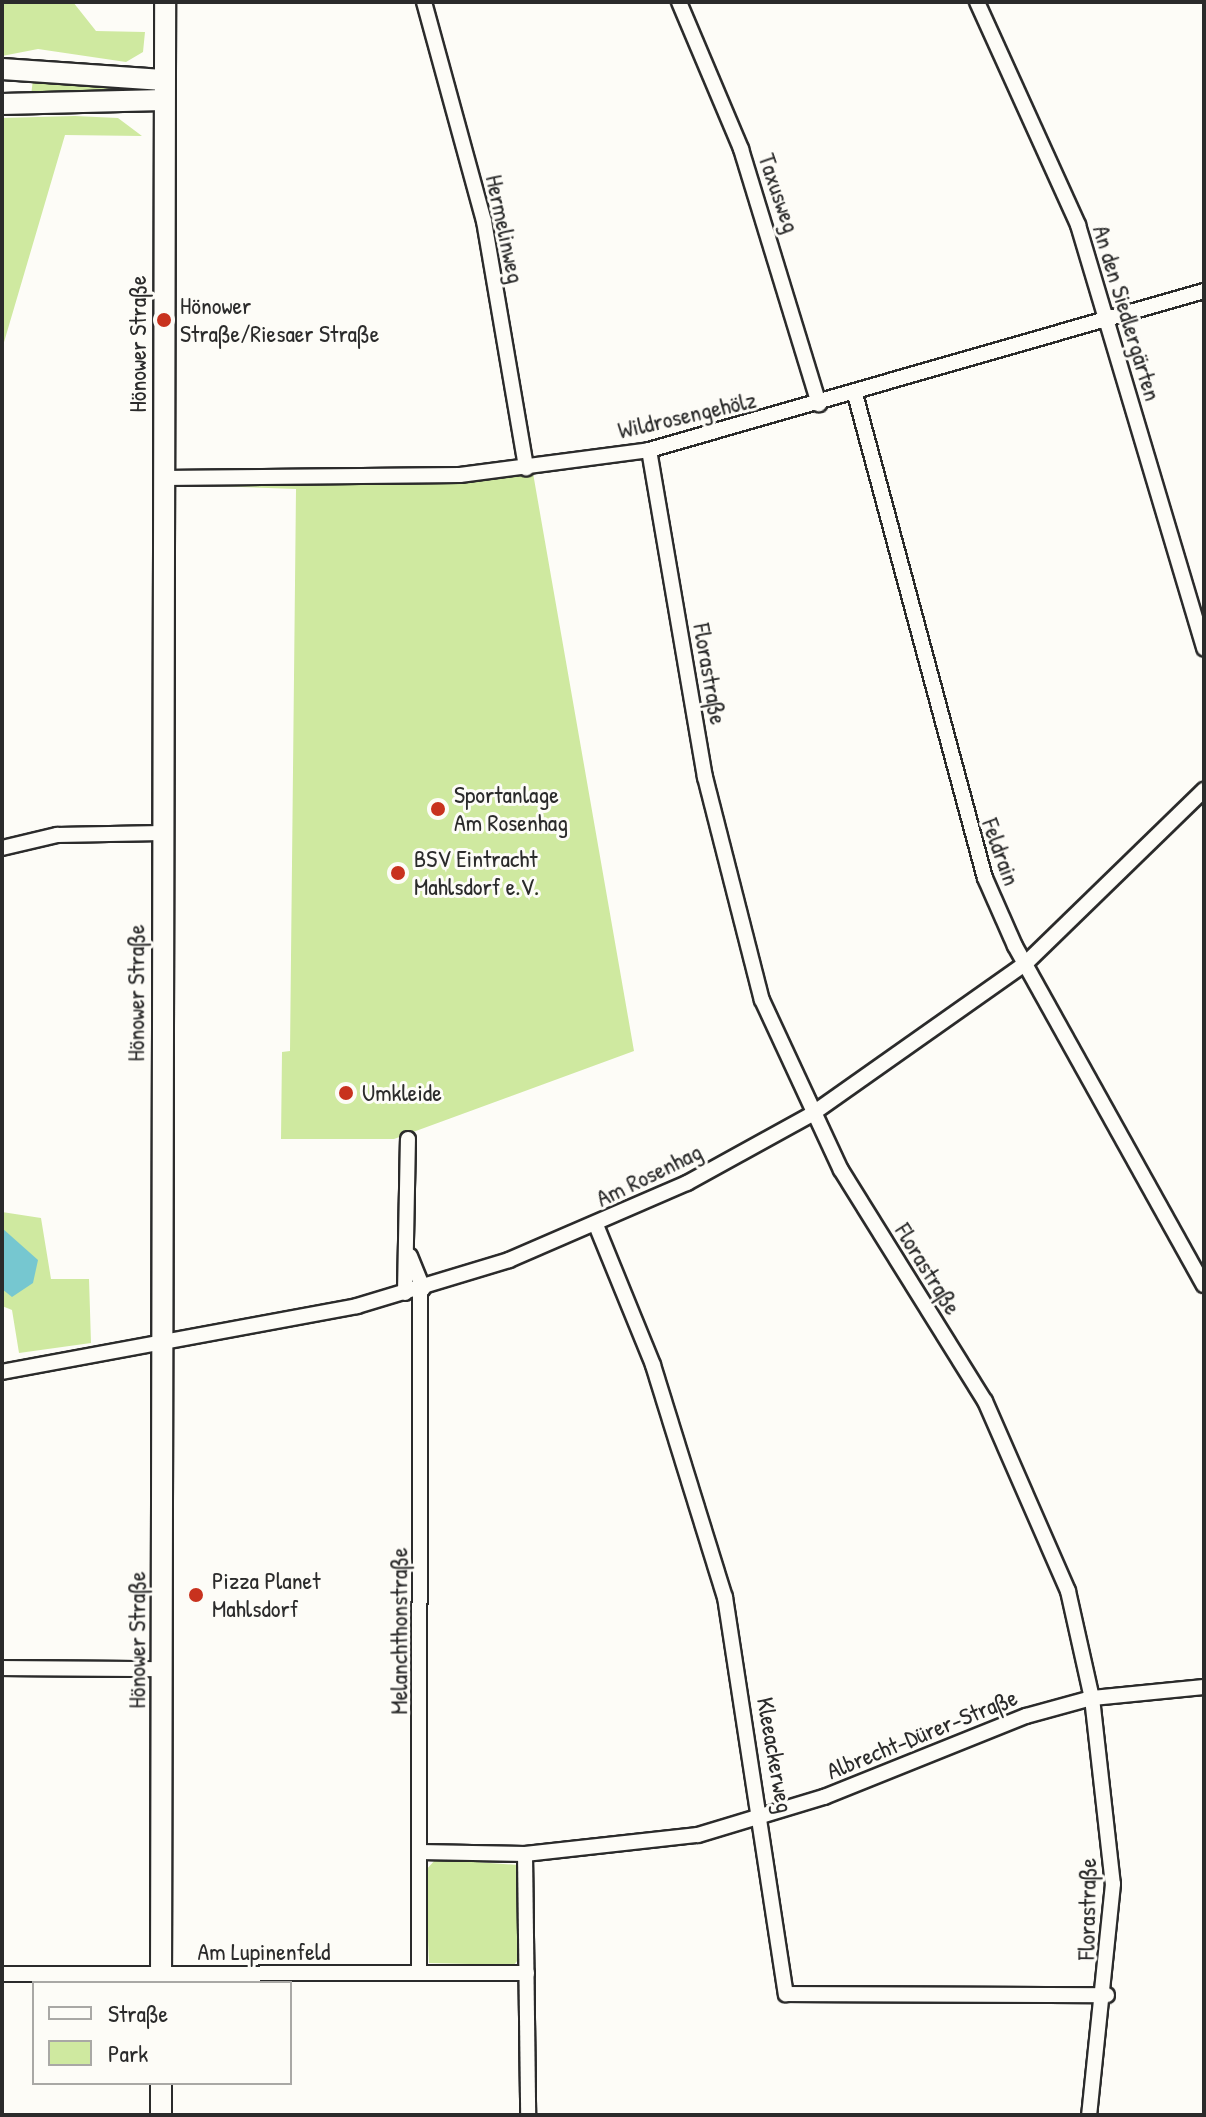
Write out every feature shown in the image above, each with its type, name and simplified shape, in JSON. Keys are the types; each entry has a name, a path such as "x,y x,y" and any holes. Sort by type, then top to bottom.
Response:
{"main road":[{"name":"Hönower Straße","path":"161,1979 165,2"},
{"path":"8,70 163,90"},
{"path":"8,70 28,83 8,104"},
{"path":"8,104 163,90"},
{"path":"161,2085 161,2115"}],"street":[{"name":"Hermelinweg","path":"424,2 484,221 526,468"},
{"name":"Taxusweg","path":"679,2 741,149 819,404"},
{"name":"An den Siedlergärten","path":"977,2 1049,150 1108,319 1204,649"},
{"name":"Wildrosengehölz","path":"163,478 398,478 526,468 649,450 855,394 1204,291"},
{"name":"Feldrain","path":"855,394 968,829 1025,964 1204,1285"},
{"name":"Florastraße","path":"649,450 724,864 762,1000 812,1114 1006,1443 1068,1591 1092,1698 1113,1884 1107,1995 1089,2115"},
{"name":"Am Rosenhag","path":"2,1372 269,1328 416,1290 596,1225 812,1114 1025,964 1204,790"},
{"path":"2,848 57,835 162,833"},
{"name":"Melanchthonstraße","path":"408,1139 410,1256 402,1262 416,1290 419,1973"},
{"name":"Kleeackerweg","path":"596,1225 653,1365 725,1597 764,1819 786,1994 1107,1995"},
{"path":"2,1668 163,1669"},
{"name":"Albrecht-Dürer-Straße","path":"420,1852 525,1854 665,1841 764,1819 963,1738 1092,1698 1204,1687"},
{"path":"525,1854 528,2115"},
{"name":"Am Lupinenfeld","path":"2,1974 161,1979 527,1973"}],"green space":[{"path":"2,2 73,2 96,31 145,32 143,52 126,62 38,49 2,56"},
{"path":"33,79 126,86 125,93 31,96"},
{"path":"2,118 118,118 142,136 65,135 2,349"},
{"name":"Sportanlage Am Rosenhag","path":"533,473 634,1051 394,1139 281,1139 282,1052 290,1051 296,489 184,485 412,484"},
{"path":"2,1212 41,1218 51,1279 89,1279 91,1343 19,1353 12,1310 2,1306"},
{"path":"436,1859 518,1865 521,1956 514,1965 429,1963 425,1871"}],"water":[{"path":"2,1228 38,1260 33,1283 12,1297 2,1289"}],"place":[{"name":"Hönower Straße/Riesaer Straße","path":"164,320"},
{"name":"Sportanlage Am Rosenhag","path":"438,809"},
{"name":"BSV Eintracht Mahlsdorf e.V.","path":"398,873"},
{"name":"Umkleide","path":"346,1093"},
{"name":"Pizza Planet Mahlsdorf","path":"196,1595"}]}
